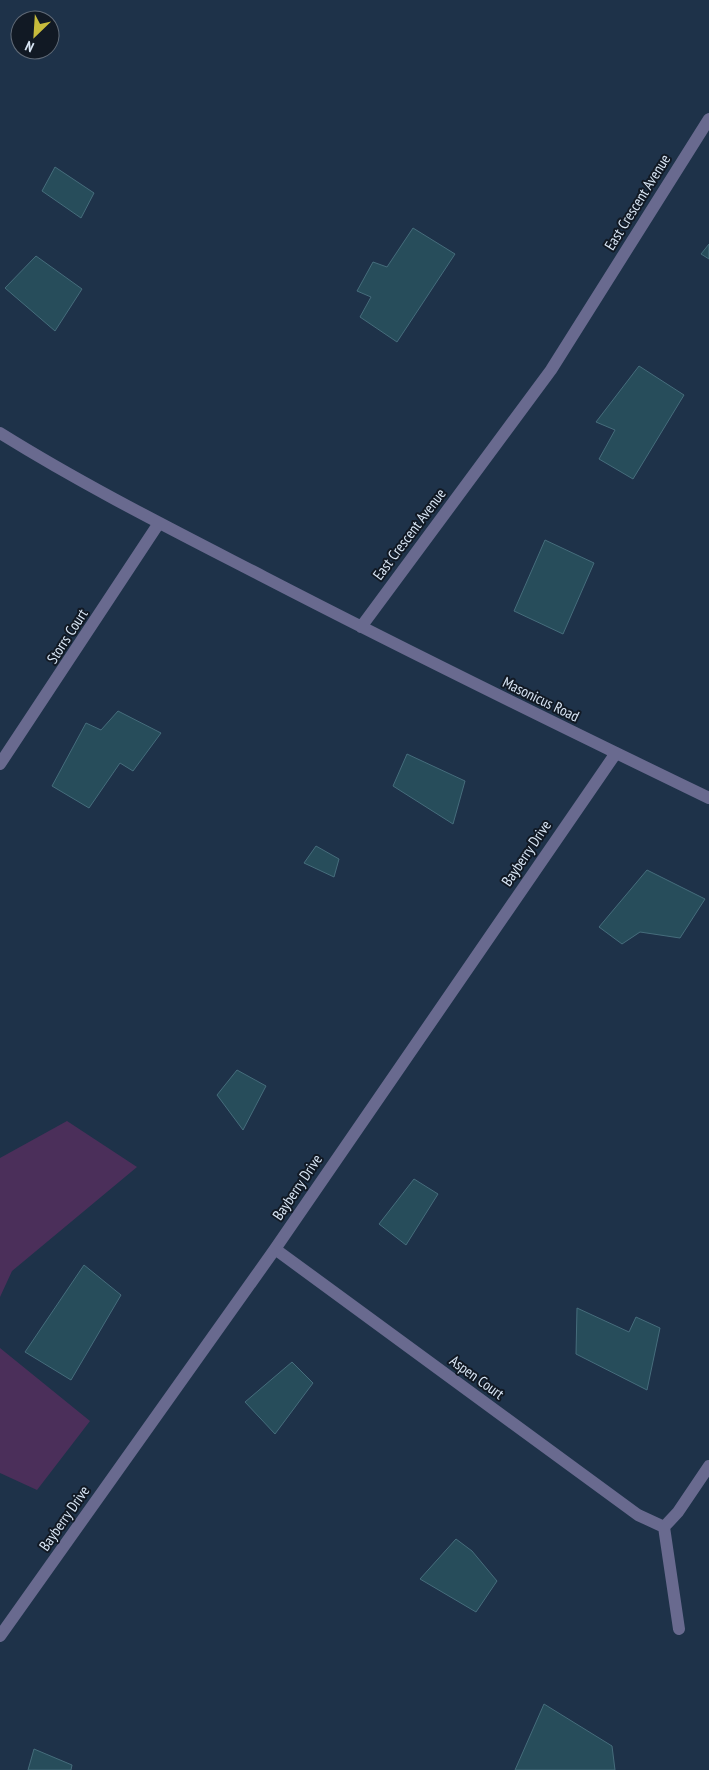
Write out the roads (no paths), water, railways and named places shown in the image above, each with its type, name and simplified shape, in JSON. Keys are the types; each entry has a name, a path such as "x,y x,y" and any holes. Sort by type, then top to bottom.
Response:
{"street":[{"name":"East Crescent Avenue","path":"361,627 551,370 709,118"},
{"path":"0,433 159,523 361,627"},
{"name":"Storrs Court","path":"0,764 159,523"},
{"name":"Masonicus Road","path":"361,627 709,798"},
{"name":"Bayberry Drive","path":"0,1636 275,1249 616,753"},
{"name":"Aspen Court","path":"275,1249 638,1515 664,1527"},
{"path":"679,1629 664,1527 678,1512 709,1466"}]}
